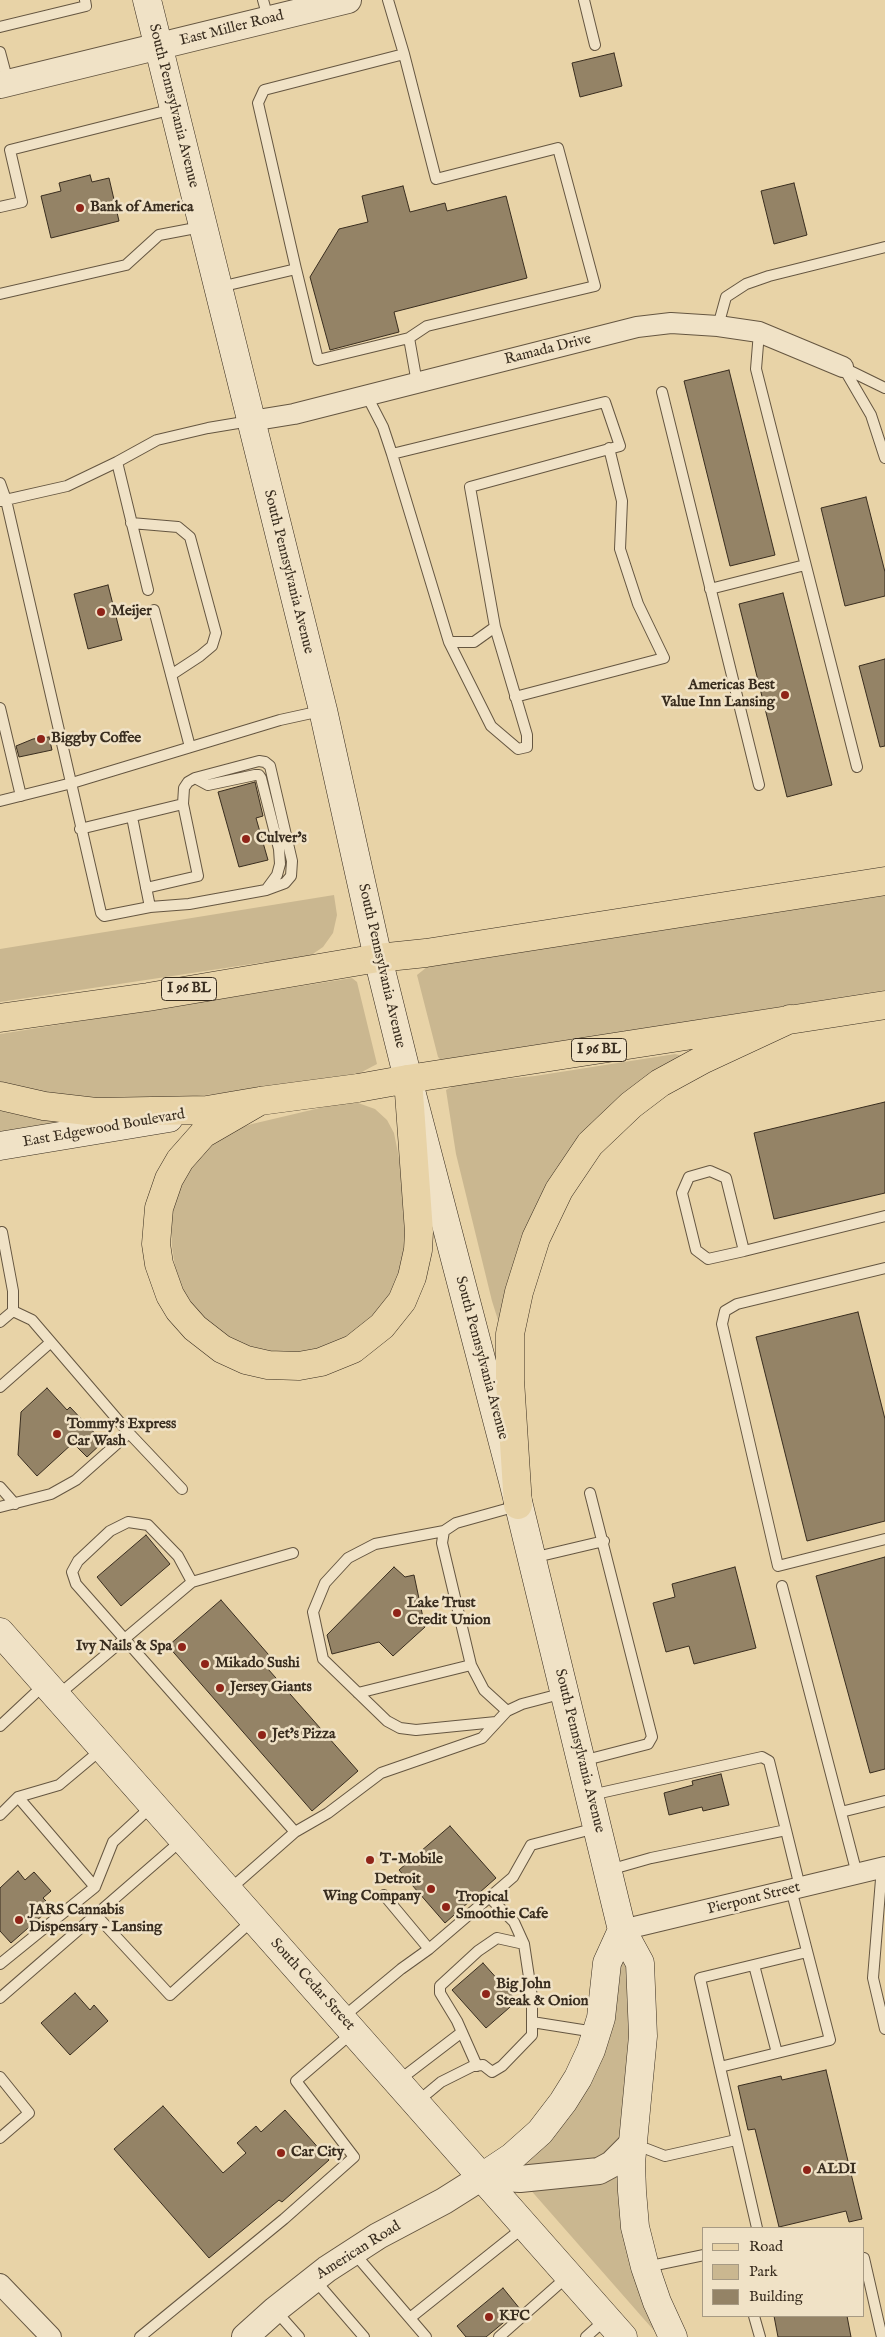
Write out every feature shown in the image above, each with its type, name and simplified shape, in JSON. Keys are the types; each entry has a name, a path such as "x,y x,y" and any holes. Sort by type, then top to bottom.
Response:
{"main road":[{"name":"South Pennsylvania Avenue","path":"147,0 160,46 250,421 323,710 378,958 408,1079 518,1506 622,1930 640,1962 643,1993 643,2036 633,2143 633,2202 636,2227 645,2267 657,2302 673,2337"},
{"name":"I 96 BL","path":"0,1018 885,881"},
{"name":"I 96 BL","path":"0,1096 44,1106 96,1112 207,1110 885,1005"},
{"path":"518,1506 510,1380 510,1334 519,1292 536,1238 559,1190 590,1144 631,1105 660,1083 704,1059 790,1020"},
{"path":"260,1101 203,1134 180,1160 169,1179 159,1208 156,1244 159,1264 166,1288 178,1310 212,1343 231,1354 255,1363 286,1366 309,1364 344,1354 371,1336 396,1309 412,1277 417,1256 419,1232 408,1079"},
{"name":"East Edgewood Boulevard","path":"0,1146 116,1128 207,1110"},
{"name":"South Cedar Street","path":"0,1632 615,2328"},
{"path":"482,2177 512,2157 550,2120 578,2078 596,2033 604,1999 607,1964 622,1930"}],"street":[{"name":"East Miller Road","path":"4,84 160,46 266,10 348,0"},
{"name":"Ramada Drive","path":"250,421 294,414 637,327 671,323 718,326 759,332 843,367"},
{"name":"Pierpont Street","path":"622,1930 884,1867"},
{"path":"482,2177 520,2179 599,2171 612,2164 633,2143"},
{"name":"American Road","path":"245,2337 314,2279 353,2252 444,2201 482,2177"},
{"path":"3,2294 51,2337"}],"lane":[{"path":"0,27 86,6 85,0"},
{"path":"388,0 404,54 436,179 558,148 595,286 427,326 409,338 318,360 258,103 264,90 404,54"},
{"path":"584,0 596,45"},
{"path":"0,52 4,84"},
{"path":"0,207 22,202 5,152 174,109"},
{"path":"0,294 126,265 159,235 204,226"},
{"path":"718,326 726,297 746,284 769,276 885,247"},
{"path":"219,288 296,269"},
{"path":"759,332 756,369 857,768"},
{"path":"409,338 417,382"},
{"path":"843,367 885,388"},
{"path":"843,367 871,415 885,458"},
{"path":"662,392 759,785"},
{"path":"367,396 383,427 450,642 491,726 518,749 527,748 526,735 495,628 470,486 620,446 605,402 392,454"},
{"path":"3,500 66,486 157,440 208,428 250,421"},
{"path":"515,697 664,658 638,604 620,549 622,501 609,448"},
{"path":"116,462 148,590"},
{"path":"0,483 72,783 80,829 101,914 104,916 150,907 189,904 266,890 285,884 293,870 289,840 270,766 265,762 259,761 195,778 188,782 184,788 183,804 198,876 146,888"},
{"path":"131,523 178,527 190,537 214,624 216,633 212,646 200,656 170,674"},
{"path":"710,588 805,564"},
{"path":"154,610 190,747"},
{"path":"450,642 474,642 495,628"},
{"path":"0,708 21,796"},
{"path":"0,801 72,783 280,720 323,710"},
{"path":"195,778 208,785 255,775 259,775 261,778 279,848 280,864 277,874 266,890"},
{"path":"80,829 183,804"},
{"path":"132,817 150,907"},
{"path":"744,1251 726,1178 710,1172 690,1177 682,1193 696,1250 708,1259 744,1251 885,1216"},
{"path":"0,1322 13,1311 13,1291 2,1232"},
{"path":"885,1268 737,1304 725,1311 722,1324 778,1566 885,1539"},
{"path":"13,1311 32,1320 130,1434 182,1489"},
{"path":"0,1387 51,1342"},
{"path":"0,1508 51,1494 76,1480 130,1434"},
{"path":"0,1486 15,1504"},
{"path":"582,1762 648,1744 652,1737 604,1542 590,1493"},
{"path":"496,1722 416,1730 400,1728 388,1721 323,1659 313,1612 326,1583 348,1558 375,1544 444,1531 456,1523 518,1506"},
{"path":"192,1582 178,1556 148,1525 128,1522 110,1531 78,1561 72,1572 76,1584 125,1637 295,1832"},
{"path":"444,1531 442,1543 471,1665 484,1690 507,1711"},
{"path":"531,1559 604,1542"},
{"path":"0,1726 125,1637 192,1582 293,1553"},
{"path":"782,1586 856,1874"},
{"path":"358,1693 471,1665"},
{"path":"228,1890 295,1832 328,1813 381,1773 482,1738 507,1711 522,1704 564,1693"},
{"path":"0,1815 18,1797 59,1785 103,1748"},
{"path":"590,1795 762,1757 769,1761 786,1830 807,1952 830,2040 720,2067"},
{"path":"18,1797 95,1887"},
{"path":"841,1812 885,1801"},
{"path":"0,1964 95,1887 113,1842 153,1806"},
{"path":"140,2337 284,2219 354,2157 296,2081 401,1969 429,1949 514,1877 531,1846 598,1828"},
{"path":"608,1870 651,1858 786,1830"},
{"path":"0,1998 183,1839"},
{"path":"884,1867 873,1978 885,2028"},
{"path":"384,1895 429,1949"},
{"path":"416,2102 441,2082 473,2066 483,2066 492,2072 502,2066 532,2035 532,1997 524,1944 514,1922 490,1897"},
{"path":"96,1915 170,1995 254,1919"},
{"path":"477,2066 462,2032 440,1993 440,1986 478,1951 498,1938 524,1944"},
{"path":"757,2227 700,1978 807,1952"},
{"path":"754,1965 777,2053"},
{"path":"532,2022 596,2033"},
{"path":"397,2082 462,2032"},
{"path":"0,2077 29,2113 0,2138"},
{"path":"633,2143 665,2156 736,2140"},
{"path":"410,2318 525,2226"},
{"path":"353,2252 426,2337"},
{"path":"645,2267 702,2255"},
{"path":"865,2262 882,2337"},
{"path":"499,2337 569,2276"},
{"path":"314,2279 364,2337"},
{"path":"275,2310 299,2337"},
{"path":"754,2317 760,2337"},
{"path":"586,2337 615,2328"}],"green space":[{"path":"334,895 337,915 333,933 323,947 310,956 291,961 265,962 0,1002 0,949"},
{"path":"885,895 885,990 442,1061 438,1057 417,975 427,967 451,961"},
{"path":"352,978 357,982 377,1064 360,1073 257,1089 145,1102 54,1096 0,1083 0,1034"},
{"path":"675,1054 683,1056 627,1096 500,1321 498,1320 456,1154 446,1090 457,1084 535,1076"},
{"path":"341,1103 358,1103 375,1109 387,1120 394,1133 406,1193 405,1264 388,1301 355,1334 307,1353 261,1352 235,1341 213,1327 198,1312 185,1294 176,1273 172,1247 171,1220 176,1198 189,1168 212,1143 236,1129"},
{"path":"0,1109 59,1121 60,1122 0,1137"},
{"path":"621,1961 626,1961 632,1997 622,2136 600,2161 519,2167"},
{"path":"618,2177 657,2334 528,2187"}],"building":[{"path":"614,53 622,86 580,97 572,63"},
{"name":"Bank of America","path":"90,175 92,182 109,178 119,221 51,238 41,196 61,191 59,183"},
{"path":"794,183 807,235 774,244 761,191"},
{"path":"403,186 410,212 445,203 447,211 506,196 527,278 394,312 399,332 330,350 310,277 339,229 368,222 362,196"},
{"path":"729,370 775,555 730,566 684,381"},
{"path":"866,497 885,572 885,596 845,606 821,508"},
{"path":"108,585 122,640 88,649 74,594"},
{"name":"Americas Best Value Inn Lansing","path":"783,593 832,785 787,797 739,604"},
{"path":"885,659 885,746 880,747 859,666"},
{"path":"49,737 52,750 19,757 16,746 33,739"},
{"name":"Culver's","path":"255,782 263,816 256,818 268,860 239,867 218,792"},
{"path":"885,1102 885,1193 774,1219 754,1133"},
{"path":"858,1312 885,1419 885,1521 807,1541 756,1337"},
{"name":"Tommy's Express Car Wash","path":"47,1388 67,1410 70,1407 103,1442 87,1457 73,1443 37,1476 18,1455 21,1412"},
{"path":"146,1535 170,1564 121,1606 97,1577"},
{"path":"885,1557 885,1769 870,1773 816,1576"},
{"path":"394,1567 405,1577 414,1575 425,1627 393,1656 379,1642 332,1654 327,1635"},
{"path":"735,1567 756,1648 694,1664 689,1646 666,1652 653,1603 675,1597 672,1584"},
{"path":"221,1600 275,1662 268,1669 358,1771 312,1811 168,1646"},
{"path":"721,1774 729,1805 703,1811 702,1807 669,1815 664,1793 693,1785 692,1781"},
{"path":"450,1826 496,1878 445,1923 399,1870"},
{"name":"JARS Cannabis Dispensary - Lansing","path":"18,1871 25,1880 34,1872 51,1891 43,1898 52,1907 11,1943 0,1931 0,1888"},
{"path":"483,1963 517,2001 486,2028 452,1990"},
{"path":"75,1993 90,2010 94,2005 108,2021 70,2055 41,2023"},
{"name":"ALDI","path":"826,2070 862,2219 849,2222 846,2211 779,2227 755,2129 748,2130 738,2086 781,2076 782,2080"},
{"path":"163,2106 223,2173 246,2153 237,2143 256,2126 261,2132 285,2110 329,2160 282,2202 279,2200 209,2258 114,2149"},
{"name":"KFC","path":"503,2288 520,2309 486,2337 466,2337 457,2326"},
{"path":"774,2317 847,2317 851,2337 778,2337"}],"place":[{"name":"Bank of America","path":"80,208"},
{"name":"Meijer","path":"101,612"},
{"name":"Americas Best Value Inn Lansing","path":"785,695"},
{"name":"Biggby Coffee","path":"41,739"},
{"name":"Culver's","path":"246,839"},
{"name":"Tommy's Express Car Wash","path":"57,1434"},
{"name":"Lake Trust Credit Union","path":"397,1613"},
{"name":"Ivy Nails & Spa","path":"182,1647"},
{"name":"Mikado Sushi","path":"205,1664"},
{"name":"Jersey Giants","path":"220,1688"},
{"name":"Jet's Pizza","path":"262,1735"},
{"name":"T-Mobile","path":"370,1860"},
{"name":"Detroit Wing Company","path":"431,1889"},
{"name":"Tropical Smoothie Cafe","path":"446,1907"},
{"name":"JARS Cannabis Dispensary - Lansing","path":"19,1920"},
{"name":"Big John Steak & Onion","path":"486,1994"},
{"name":"Car City","path":"281,2153"},
{"name":"ALDI","path":"807,2170"},
{"name":"KFC","path":"489,2317"}]}
